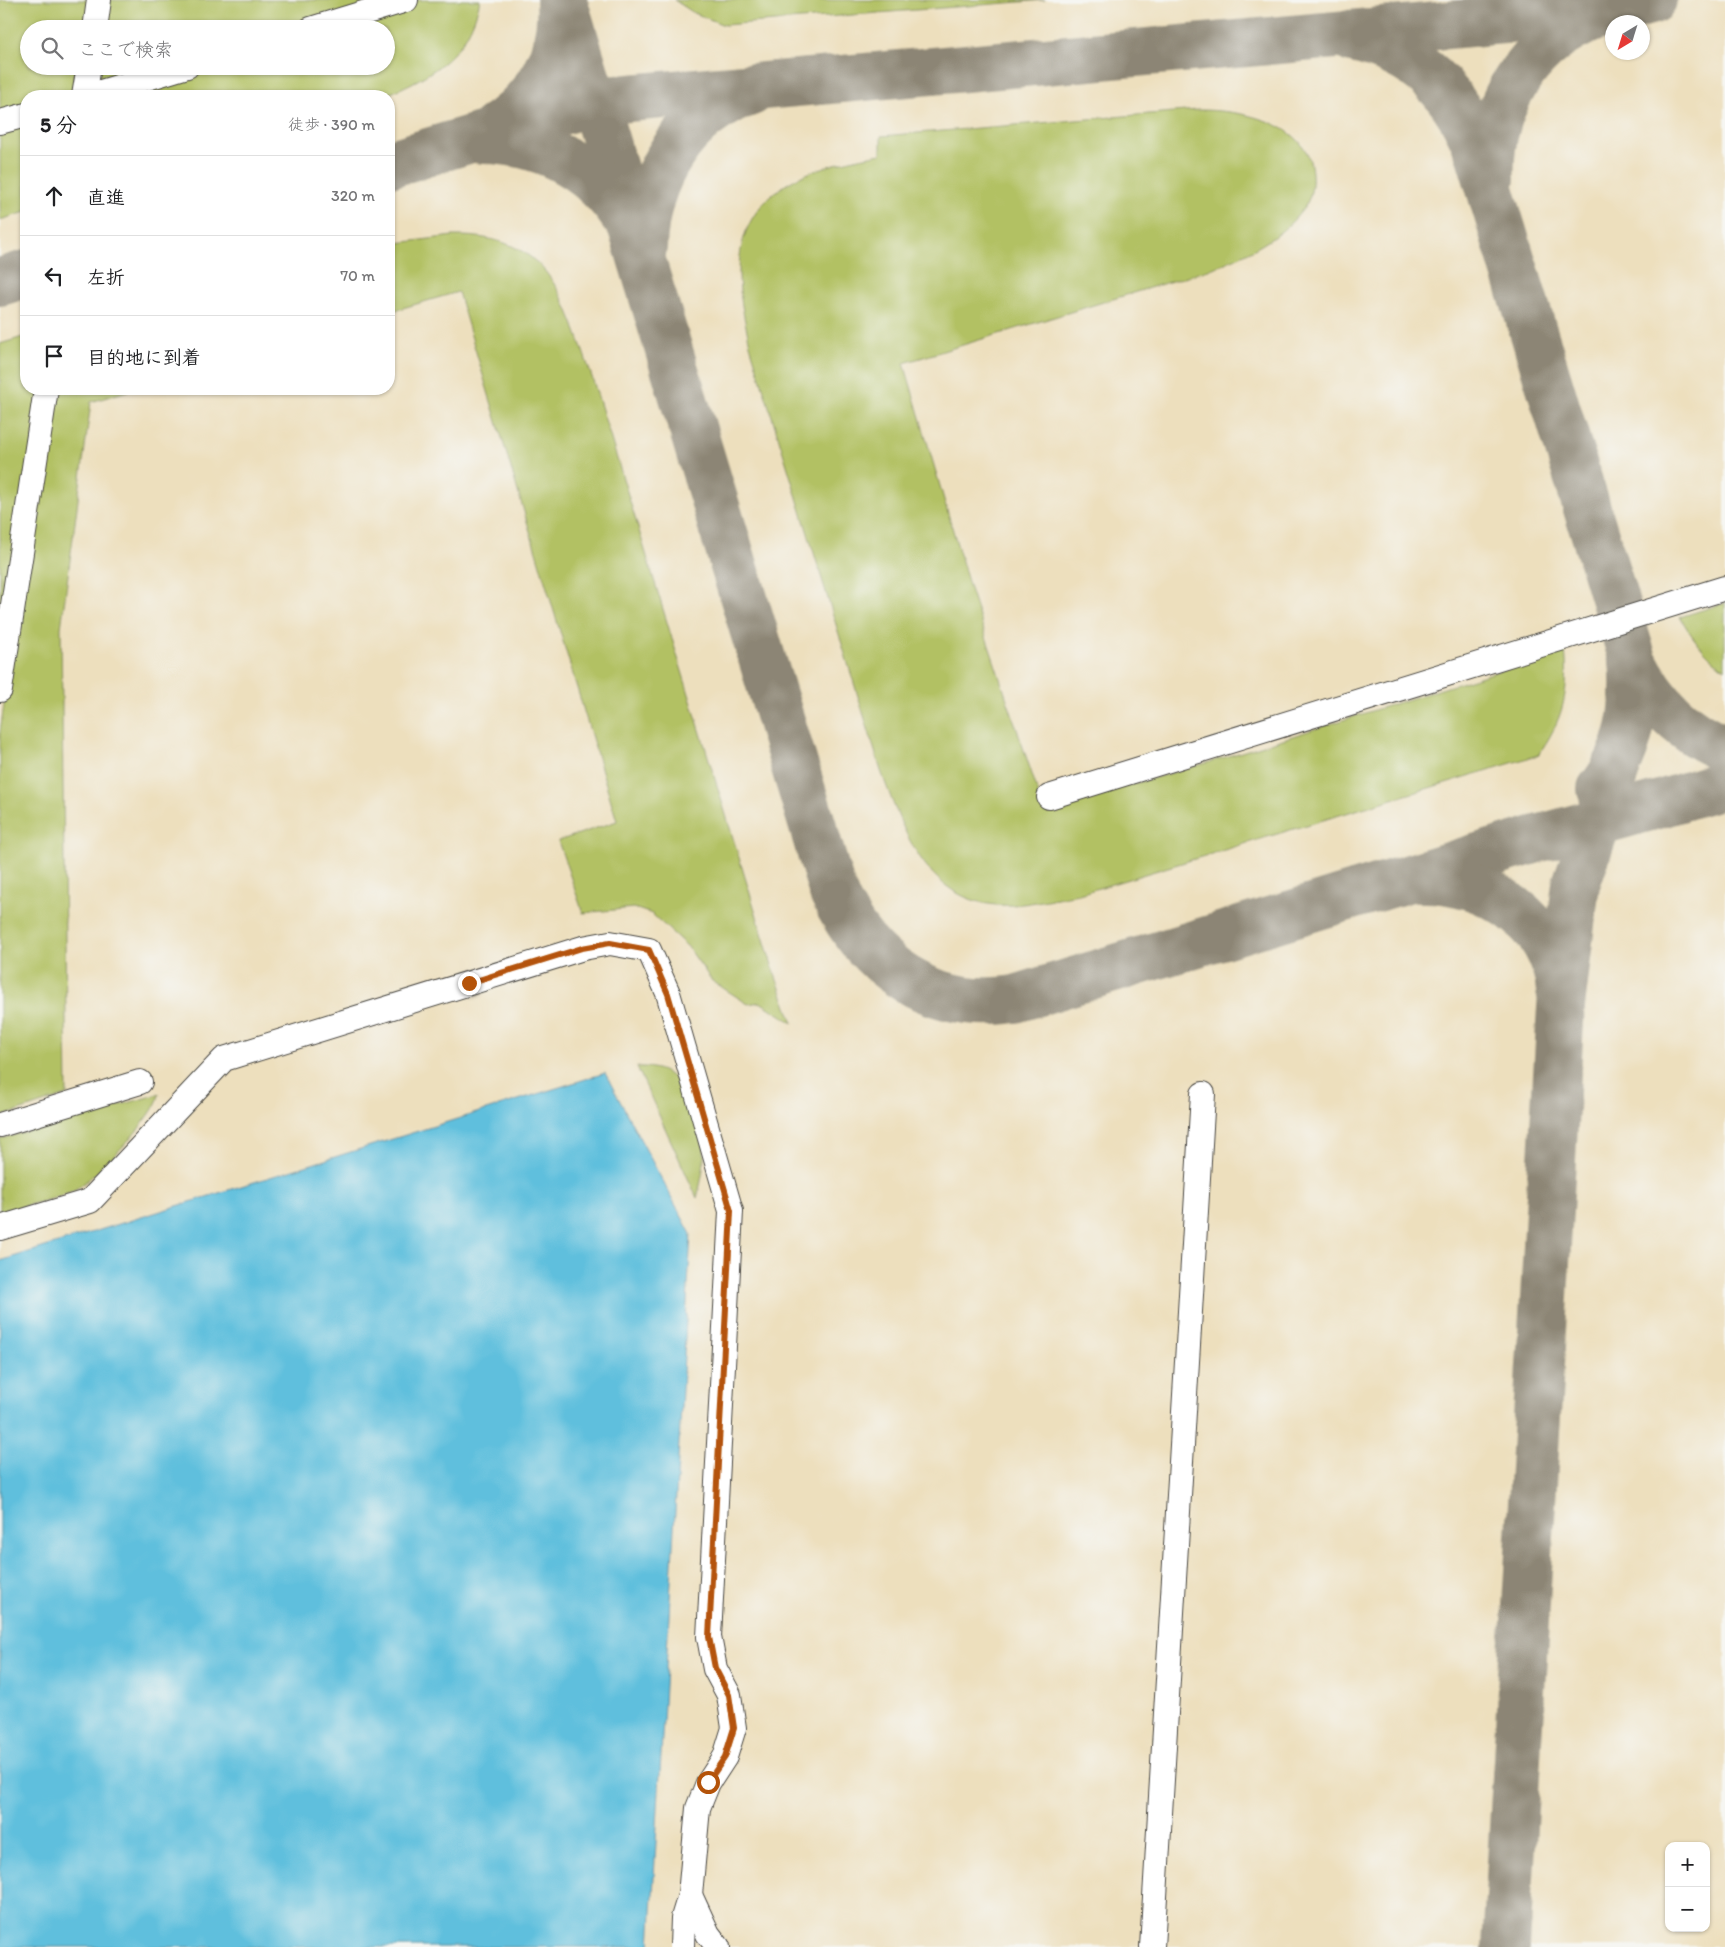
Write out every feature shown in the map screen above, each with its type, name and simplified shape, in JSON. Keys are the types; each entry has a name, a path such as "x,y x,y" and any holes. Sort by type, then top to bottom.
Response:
{"lane":[{"path":"96,20 99,0"},
{"path":"340,20 406,0"},
{"path":"87,90 88,75"},
{"path":"106,90 157,75"},
{"path":"0,122 20,117"},
{"path":"0,690 45,395"},
{"path":"1049,797 1725,588"},
{"path":"0,1228 90,1200 224,1059 582,948 610,943 649,950 668,994 731,1211 709,1637 715,1668 729,1695 734,1728 725,1757 708,1782 698,1808 690,1895 683,1918 682,1947"},
{"path":"0,1126 140,1082"},
{"path":"1152,1947 1203,1094"},
{"path":"690,1895 708,1934 718,1947"}],"green space":[{"path":"0,0 480,0 467,35 446,61 418,80 395,91 20,90 20,214 0,220"},
{"path":"674,0 1045,0 724,25 694,13"},
{"path":"1198,110 1251,116 1285,130 1299,141 1308,155 1312,173 1312,187 1306,205 1283,230 1247,253 1208,270 904,363 971,592 1044,810 1213,761 1565,650 1566,679 1563,705 1547,742 1538,755 1079,894 1006,905 971,900 951,889 934,874 919,856 898,815 881,771 750,345 739,282 742,244 751,220 766,201 784,186 806,174 830,166 881,154 881,136"},
{"path":"453,236 486,238 513,246 533,259 549,276 562,298 592,377 774,972 793,1023 760,1002 748,1004 712,981 688,947 652,914 634,908 583,913 558,841 617,821 458,292 395,310 395,243"},
{"path":"20,338 20,395 40,395 0,653 0,344"},
{"path":"51,395 114,395 91,402 61,628 67,1095 0,1117 0,731"},
{"path":"1725,603 1725,669 1700,646 1680,617"},
{"path":"637,1067 650,1067 670,1075 678,1082 689,1100 704,1145 703,1167 697,1198"},
{"path":"159,1094 156,1104 137,1131 124,1146 83,1184 57,1197 0,1212 0,1139"}],"water":[{"path":"605,1073 691,1234 650,1947 0,1947 0,1261"}],"taxiway":[{"path":"563,0 833,893 847,919 864,942 883,962 905,978 930,990 956,998 985,1001 1015,999 1537,839 1725,784"},
{"path":"1491,179 1491,154 1495,131 1503,108 1513,86 1543,49 1562,34 1592,18 1653,0"},
{"path":"494,128 523,104 545,74 557,40 560,2"},
{"path":"395,162 595,101 1618,10"},
{"path":"1352,39 1398,54 1417,66 1448,95 1471,134 1480,156 1633,660 1650,689 1670,713 1695,733 1725,748"},
{"path":"643,248 645,222 651,197 660,174 672,152 687,133 706,116 727,102 751,92"},
{"path":"481,140 503,141 524,145 562,159 596,183 611,198 624,216"},
{"path":"0,282 20,276"},
{"path":"1601,789 1620,759 1630,728 1634,695 1633,660"},
{"path":"1506,1947 1561,1006 1576,884 1619,761"},
{"path":"1420,879 1445,880 1469,886 1492,895 1512,908 1530,924 1545,943 1555,966 1560,991"}],"route":[{"path":"469,983 582,948 610,943 649,950 668,994 731,1211 709,1637 715,1668 729,1695 734,1728 725,1757 708,1782"}]}
